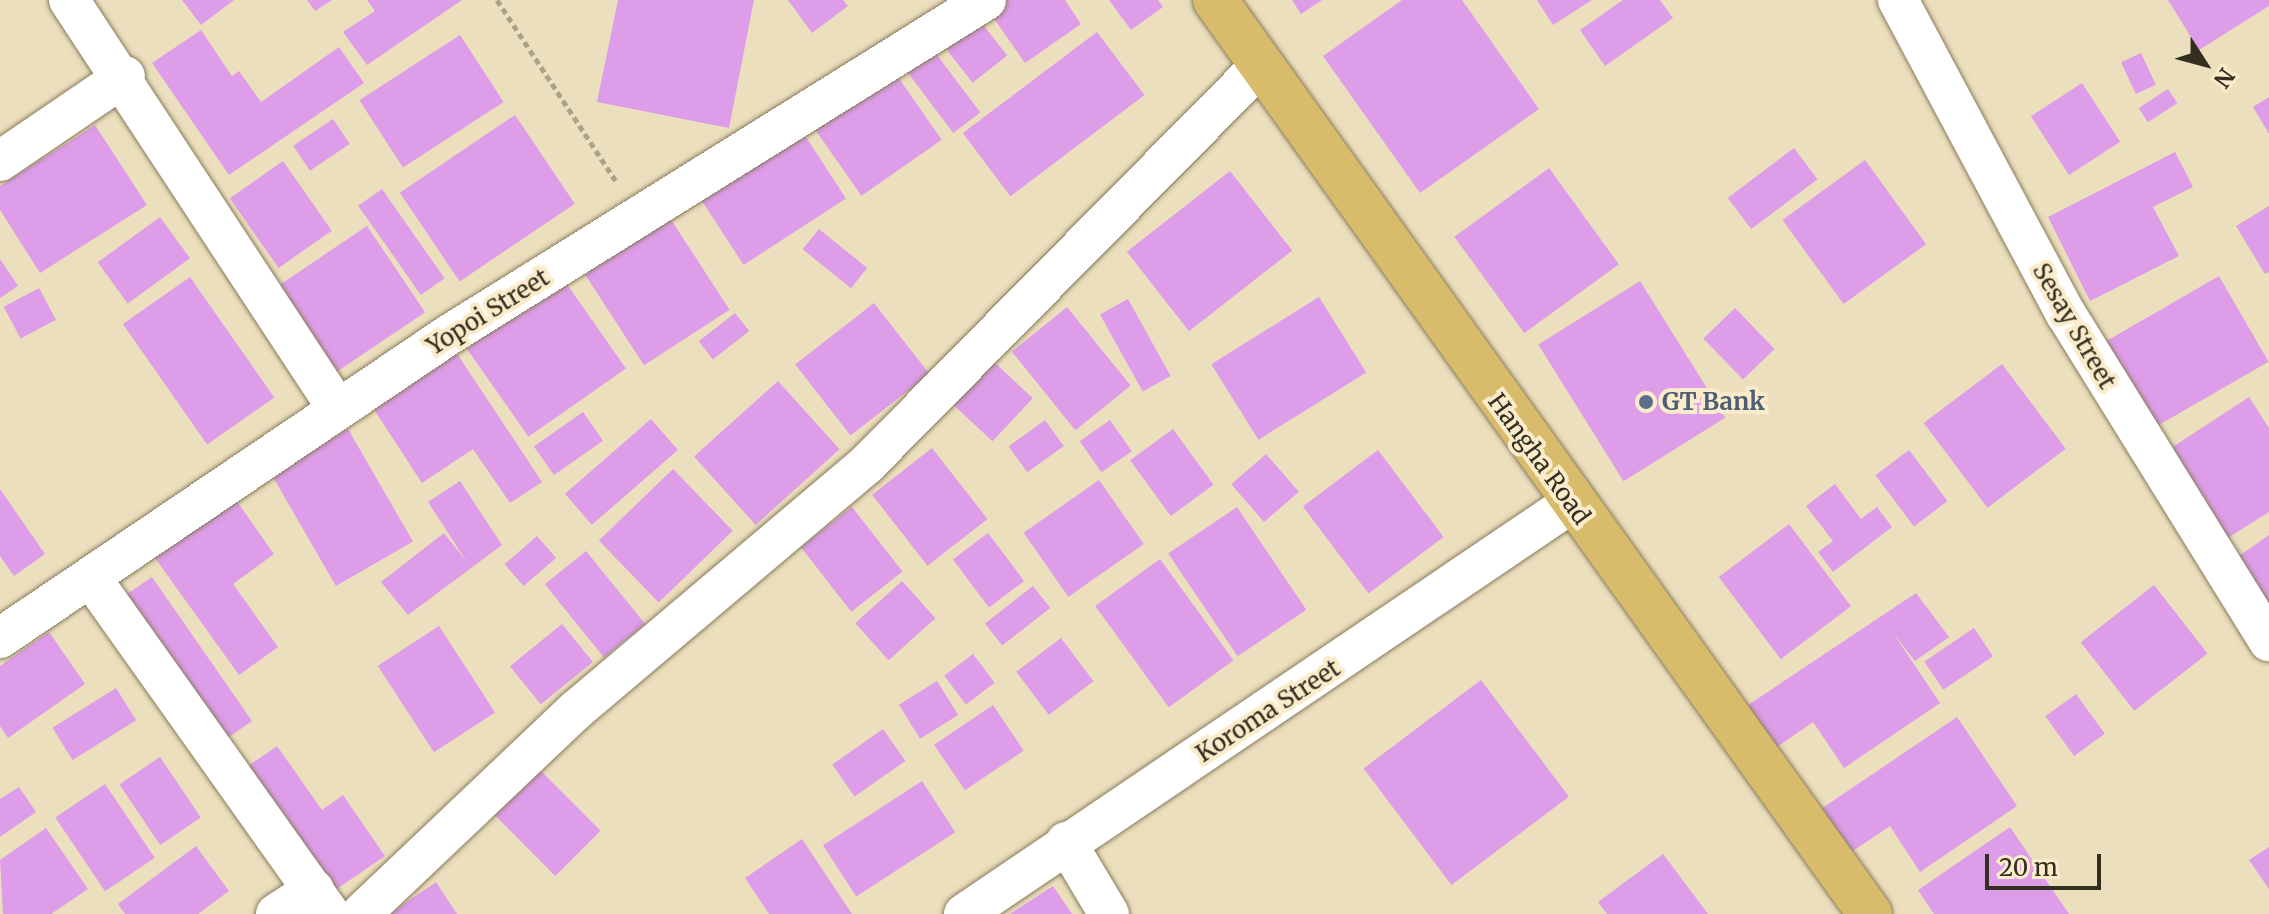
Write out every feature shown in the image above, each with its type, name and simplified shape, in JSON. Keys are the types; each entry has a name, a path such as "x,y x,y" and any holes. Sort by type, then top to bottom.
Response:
{"highway":[{"name":"Hangha Road","path":"1215,0 1570,504 1870,914"}],"street":[{"path":"69,0 125,76 337,408"},
{"name":"Yopoi Street","path":"0,638 337,408 986,0"},
{"name":"Sesay Street","path":"1898,0 2066,314 2269,641"},
{"path":"361,914 576,710 867,464 1260,66"},
{"path":"0,161 125,76"},
{"name":"Koroma Street","path":"964,914 1066,842 1320,678 1570,504"},
{"path":"91,578 322,902 276,914"},
{"path":"1066,842 1109,914"}],"path":[{"path":"497,0 640,218"}],"building":[{"path":"182,0 234,0 201,25"},
{"path":"307,0 332,0 315,11"},
{"path":"367,0 462,0 367,65 343,32 375,11"},
{"path":"618,0 754,0 729,128 597,102"},
{"path":"788,0 843,0 848,6 812,33"},
{"path":"1001,0 1065,0 1081,24 1025,63 988,10"},
{"path":"1109,0 1158,0 1163,7 1131,30"},
{"path":"1292,0 1322,0 1301,14"},
{"path":"1402,0 1462,0 1539,109 1420,193 1323,56"},
{"path":"1537,0 1592,0 1553,25"},
{"path":"1623,0 1660,0 1673,18 1605,66 1580,30"},
{"path":"2168,0 2269,0 2269,6 2199,50"},
{"path":"977,17 1007,56 972,83 942,44"},
{"path":"201,30 232,76 239,71 261,102 339,47 364,83 229,175 152,63"},
{"path":"1097,32 1145,95 1010,196 963,133"},
{"path":"460,35 504,102 403,167 359,100"},
{"path":"928,43 980,112 953,133 901,63"},
{"path":"2141,53 2156,85 2136,94 2121,62"},
{"path":"893,70 942,140 861,196 813,126"},
{"path":"2082,83 2120,142 2069,175 2031,116"},
{"path":"2168,89 2177,103 2148,122 2139,108"},
{"path":"2269,97 2269,134 2253,107"},
{"path":"515,115 575,204 460,281 400,193"},
{"path":"333,119 350,144 310,171 293,146"},
{"path":"95,125 147,205 40,273 0,210 0,186"},
{"path":"804,134 846,199 744,265 702,200"},
{"path":"1794,148 1817,179 1751,229 1728,198"},
{"path":"2175,152 2193,187 2153,207 2179,256 2090,301 2048,217"},
{"path":"1865,160 1926,244 1844,304 1782,220"},
{"path":"283,161 332,231 279,268 230,198"},
{"path":"1549,168 1619,264 1524,333 1454,237"},
{"path":"1230,171 1292,251 1189,331 1127,252"},
{"path":"382,189 445,278 421,295 358,206"},
{"path":"2269,206 2269,272 2265,274 2236,226"},
{"path":"668,215 730,310 644,365 582,271"},
{"path":"160,217 190,258 128,304 98,262"},
{"path":"367,226 425,312 334,374 276,288"},
{"path":"819,229 867,268 851,288 803,249"},
{"path":"0,259 18,286 0,298"},
{"path":"2219,276 2268,362 2156,427 2106,341"},
{"path":"190,277 274,397 207,444 123,324"},
{"path":"564,280 626,368 528,437 467,348"},
{"path":"1640,281 1725,418 1624,481 1538,345"},
{"path":"39,288 56,320 21,339 4,307"},
{"path":"1319,297 1366,372 1258,440 1211,364"},
{"path":"1128,299 1171,376 1143,391 1100,315"},
{"path":"874,303 929,374 851,435 795,365"},
{"path":"1067,307 1131,385 1075,430 1012,352"},
{"path":"1735,308 1775,349 1743,380 1703,339"},
{"path":"735,313 749,331 713,359 699,341"},
{"path":"454,349 542,482 510,503 473,449 422,483 371,405"},
{"path":"994,362 1033,398 993,441 954,405"},
{"path":"2002,364 2066,449 1988,508 1924,423"},
{"path":"778,381 840,449 756,525 694,457"},
{"path":"2249,397 2269,428 2269,512 2223,541 2165,452"},
{"path":"583,412 603,441 554,475 534,446"},
{"path":"651,419 678,450 592,525 565,494"},
{"path":"1045,420 1064,446 1027,472 1009,446"},
{"path":"1110,420 1132,451 1101,472 1080,441"},
{"path":"348,429 413,542 336,586 271,473"},
{"path":"1173,429 1214,485 1171,516 1130,460"},
{"path":"932,448 987,519 928,566 872,495"},
{"path":"1378,450 1444,537 1369,594 1303,507"},
{"path":"1909,450 1948,501 1914,526 1875,475"},
{"path":"1266,454 1299,492 1264,522 1231,484"},
{"path":"673,469 733,531 659,602 599,541"},
{"path":"1099,480 1144,544 1068,597 1024,533"},
{"path":"460,481 502,545 408,615 381,582 444,533 467,562 428,502"},
{"path":"1835,484 1861,519 1877,507 1892,527 1833,572 1818,552 1833,541 1806,506"},
{"path":"0,489 45,554 14,576 0,556"},
{"path":"231,493 274,554 233,584 278,647 239,675 150,551"},
{"path":"852,507 902,572 851,612 801,547"},
{"path":"1237,507 1306,610 1238,656 1168,553"},
{"path":"1789,524 1851,606 1781,659 1719,577"},
{"path":"988,533 1024,581 989,607 953,559"},
{"path":"2269,535 2269,612 2233,560"},
{"path":"537,536 556,558 524,586 505,564"},
{"path":"586,551 645,624 604,657 545,584"},
{"path":"1160,559 1233,660 1169,707 1095,606"},
{"path":"152,577 252,721 219,744 127,594"},
{"path":"902,581 935,618 889,660 855,623"},
{"path":"2154,585 2208,654 2134,711 2081,642"},
{"path":"1033,586 1050,608 1002,646 985,624"},
{"path":"1916,593 1949,637 1915,661 1893,633 1940,703 1844,768 1813,722 1771,751 1742,709"},
{"path":"562,624 593,662 541,704 510,666"},
{"path":"439,626 495,712 434,752 378,666"},
{"path":"1974,628 1993,656 1943,690 1924,662"},
{"path":"49,632 85,684 8,738 0,726 0,666"},
{"path":"1061,638 1093,681 1049,715 1016,672"},
{"path":"973,654 995,683 966,704 944,676"},
{"path":"1481,680 1569,797 1451,885 1364,768"},
{"path":"937,681 958,715 920,739 899,705"},
{"path":"116,688 136,720 73,760 52,728"},
{"path":"2076,694 2105,734 2074,756 2045,716"},
{"path":"993,705 1024,751 965,790 934,745"},
{"path":"1957,717 2017,806 1920,872 1890,826 1847,855 1818,811"},
{"path":"883,729 905,761 855,797 832,765"},
{"path":"277,746 322,810 343,795 385,856 328,895 241,771"},
{"path":"160,757 201,818 160,845 119,784"},
{"path":"537,767 601,831 555,876 492,812"},
{"path":"922,781 955,832 856,896 823,845"},
{"path":"105,784 155,858 105,891 55,818"},
{"path":"19,787 36,812 0,837 0,799"},
{"path":"2010,827 2069,914 1934,914 1918,890"},
{"path":"46,828 88,889 51,914 3,914 0,860"},
{"path":"802,839 852,914 769,914 745,878"},
{"path":"196,846 229,891 198,914 125,914 118,904"},
{"path":"2269,847 2269,889 2249,860"},
{"path":"1663,854 1708,914 1607,914 1598,902"},
{"path":"436,882 457,914 389,914"},
{"path":"1053,886 1072,914 1010,914"}],"place":[{"name":"GT Bank","path":"1646,402"}]}
